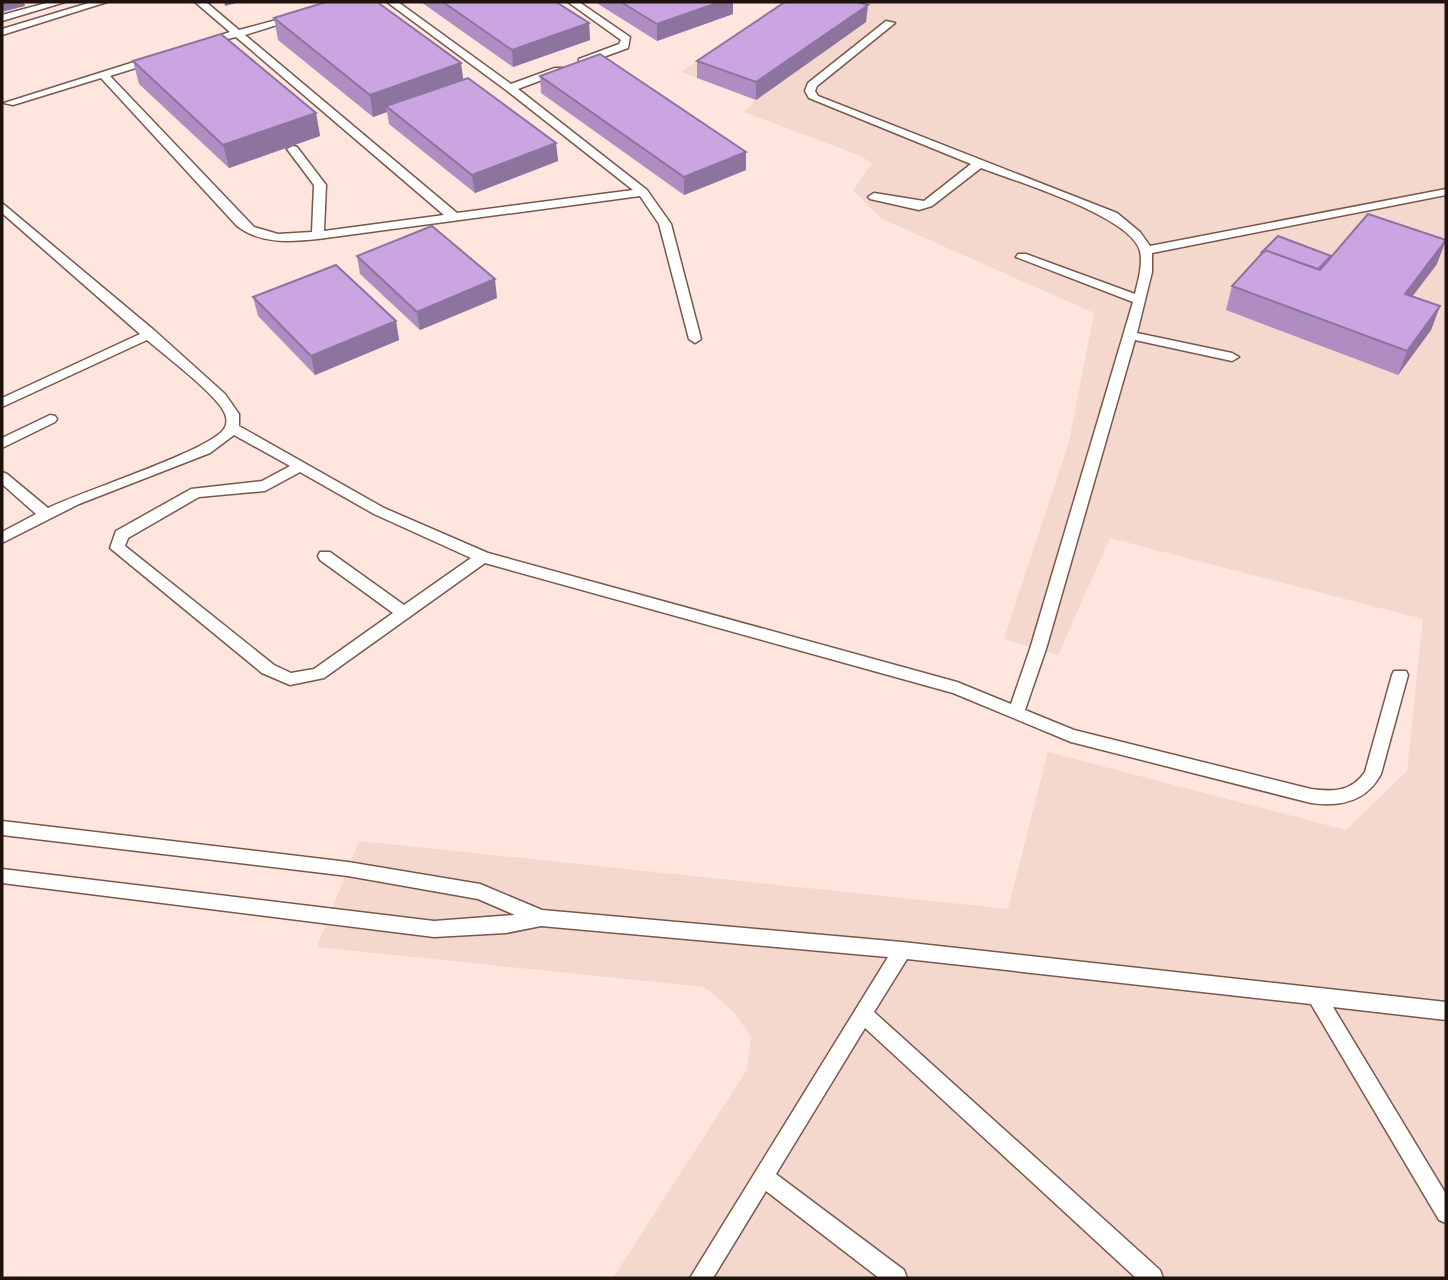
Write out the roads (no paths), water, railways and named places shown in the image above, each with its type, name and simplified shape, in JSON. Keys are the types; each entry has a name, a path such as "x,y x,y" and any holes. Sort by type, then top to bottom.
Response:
{"lane":[{"path":"2,18 60,2"},
{"path":"2,32 102,2"},
{"path":"200,2 453,216"},
{"path":"392,2 510,88 643,192 665,224 695,339"},
{"path":"510,88 626,43 622,36 573,2"},
{"path":"190,48 303,13"},
{"path":"890,23 818,79 810,91 825,103 1113,216 1129,226 1148,250 1150,263 1140,300 1038,649 1016,713"},
{"path":"9,103 165,56"},
{"path":"104,75 247,229 282,238 643,192"},
{"path":"293,149 320,185 318,235"},
{"path":"874,197 919,206 929,204 980,163"},
{"path":"1148,250 1446,192"},
{"path":"2,207 229,405 234,416 233,428 224,439 205,450 46,515 2,538"},
{"path":"1022,257 1140,300"},
{"path":"2,403 150,334"},
{"path":"1129,334 1232,357"},
{"path":"2,444 50,419"},
{"path":"233,428 411,527 483,557 957,688 1071,736 1332,799 1358,792 1365,787 1373,774 1400,676"},
{"path":"301,466 265,486 205,490 187,495 121,535 117,548 268,669 290,679 318,674 483,557"},
{"path":"2,477 46,515"},
{"path":"325,556 404,613"},
{"path":"2,828 348,869 480,892 541,918"},
{"path":"2,876 434,929 506,925 541,918 902,950 1446,1011"},
{"path":"701,1278 902,950"},
{"path":"1316,996 1446,1213"},
{"path":"863,1014 1152,1278"},
{"path":"764,1177 895,1278"}]}
